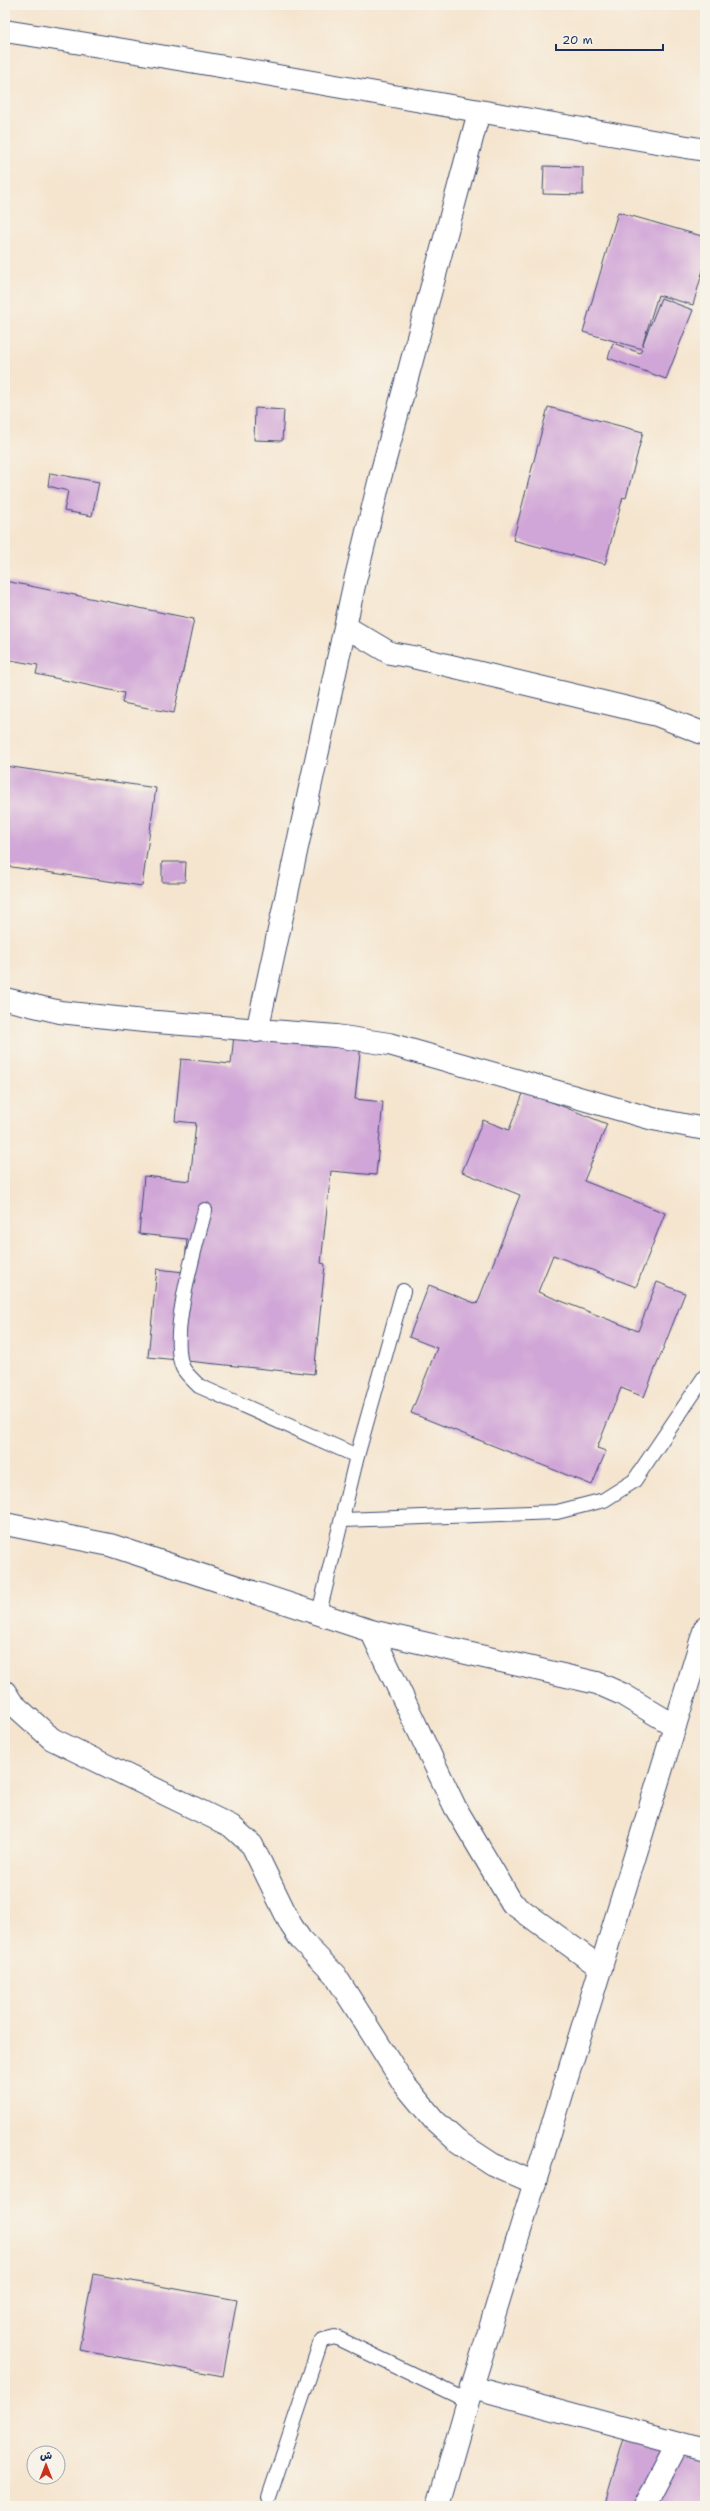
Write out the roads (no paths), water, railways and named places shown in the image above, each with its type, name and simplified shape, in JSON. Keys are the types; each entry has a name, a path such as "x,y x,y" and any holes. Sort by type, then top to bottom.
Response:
{"street":[{"path":"5,31 224,65 479,112 705,150"},
{"path":"257,1031 380,478 479,112"},
{"path":"346,627 390,653 413,656 657,715 705,734"},
{"path":"5,999 60,1012 257,1031 336,1036 389,1044 653,1118 705,1129"},
{"path":"5,1524 110,1545 371,1631 597,1683 622,1694 675,1726"},
{"path":"438,2506 470,2394 705,1628"},
{"path":"371,1631 455,1807 512,1902 601,1968"},
{"path":"5,1692 12,1703 52,1740 231,1826 252,1845 291,1925 301,1940 335,1975 404,2084 434,2120 457,2141 492,2164 535,2183"},
{"path":"470,2394 678,2442 705,2450"},
{"path":"645,2506 678,2442"}],"lane":[{"path":"205,1210 183,1302 178,1350 183,1368 199,1386 358,1456"},
{"path":"319,1613 358,1456 403,1291"},
{"path":"343,1520 557,1512 604,1500 634,1481 705,1376"},
{"path":"269,2497 320,2344 323,2340 335,2337 470,2394"}]}
